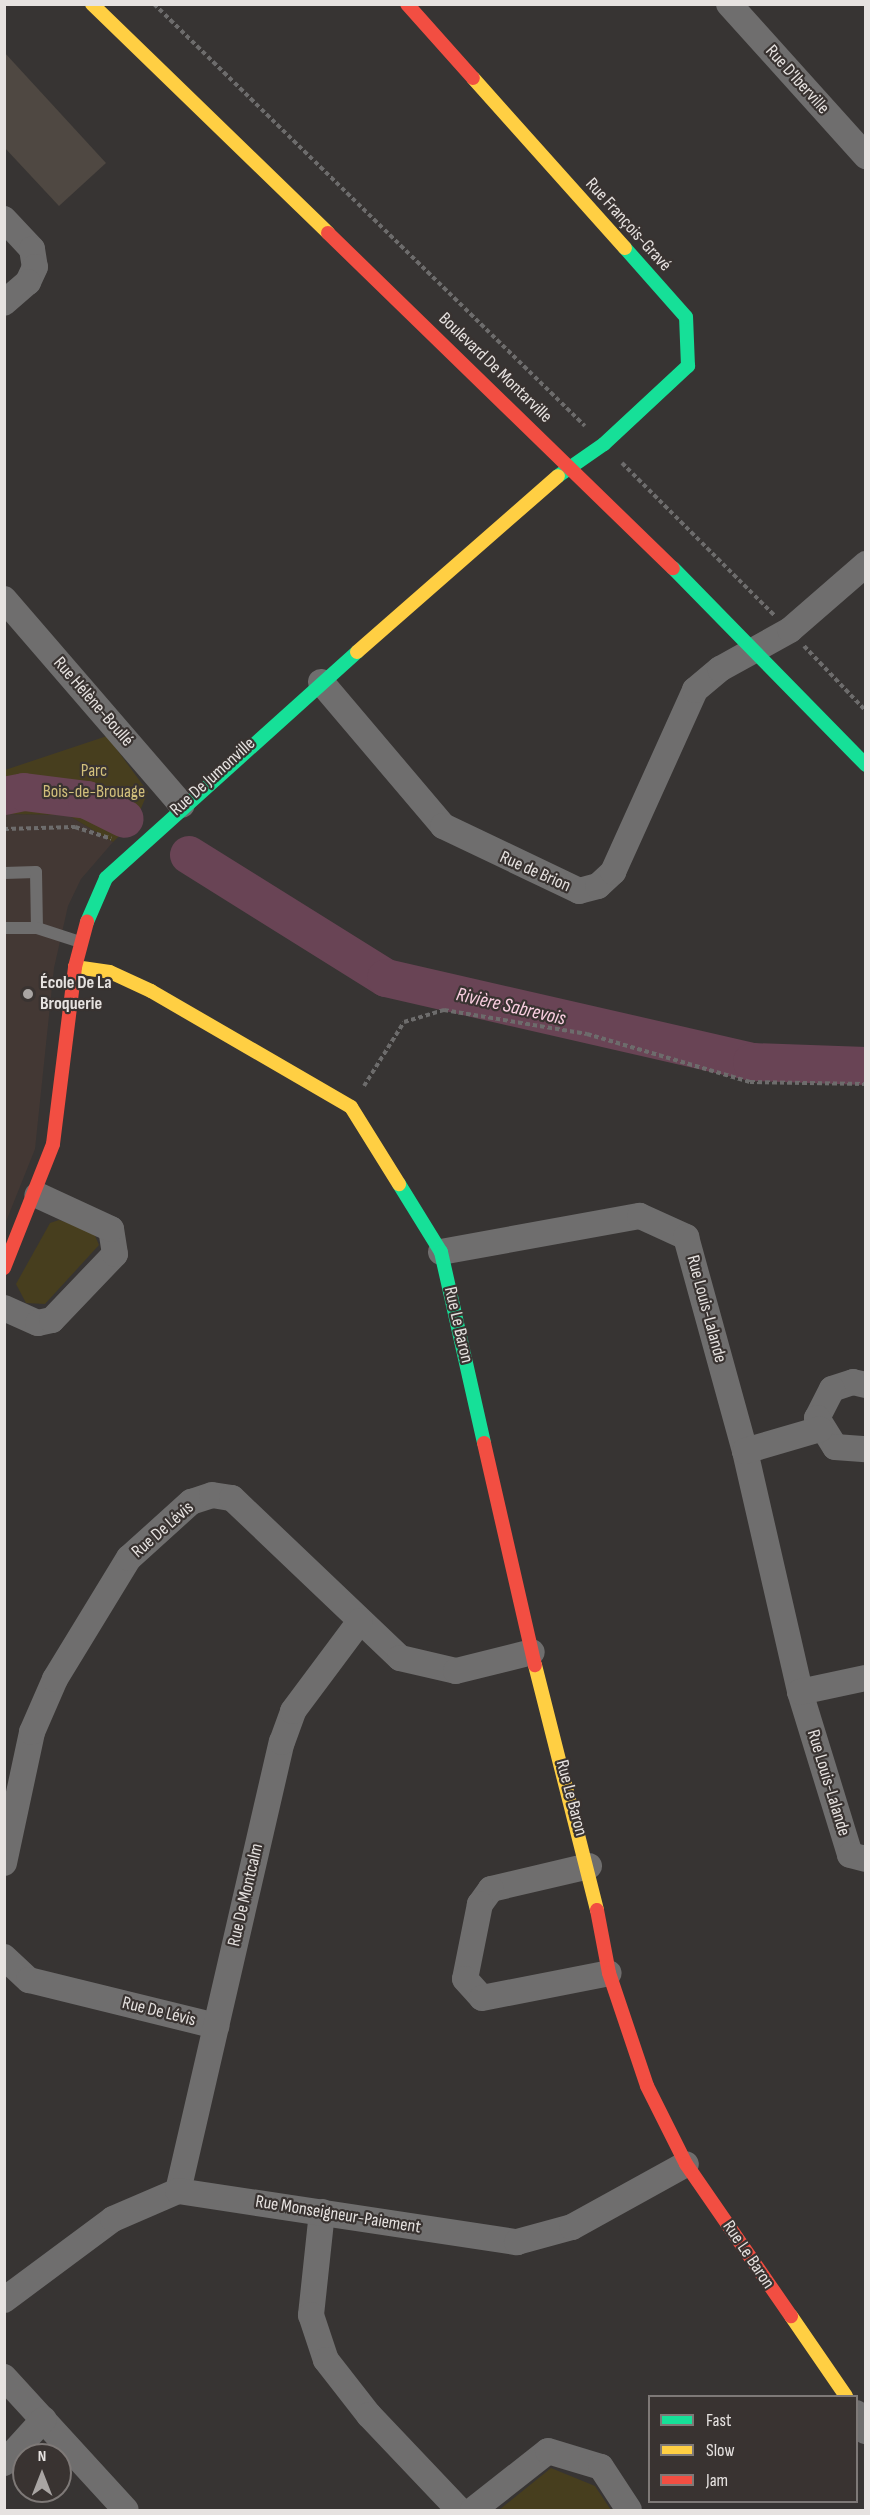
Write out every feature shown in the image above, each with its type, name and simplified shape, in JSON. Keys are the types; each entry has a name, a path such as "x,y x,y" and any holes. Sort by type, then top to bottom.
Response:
{"street":[{"name":"Boulevard De Montarville","path":"92,4 759,651 866,765"},
{"name":"Rue François-Gravé","path":"408,4 686,317 692,348 688,366 604,444 568,464"},
{"name":"Rue D'Iberville","path":"729,4 866,156"},
{"path":"4,219 32,249 35,267 28,282 4,303"},
{"name":"Rue De Jumonville","path":"4,1268 37,1195 53,1144 75,967 81,942 106,878 129,852 568,464"},
{"name":"Rue de Brion","path":"321,682 444,826 579,891 598,886 613,872 695,690 720,669 759,651 790,630 866,564"},
{"name":"Rue Hélène-Boullé","path":"4,599 182,805"},
{"name":"Rue Le Baron","path":"75,967 110,972 151,991 351,1107 441,1252 532,1652 589,1866 609,1973 647,2086 686,2164 845,2395"},
{"path":"4,1308 38,1323 52,1320 115,1254 111,1229 37,1195"},
{"name":"Rue Louis-Lalande","path":"441,1252 640,1216 686,1237 745,1451 800,1692 850,1855 866,1859"},
{"path":"866,1385 853,1382 832,1389 819,1407 820,1429 835,1447 866,1449"},
{"path":"745,1451 820,1429"},
{"name":"Rue De Lévis","path":"4,1863 32,1731 55,1679 129,1558 191,1502 212,1495 232,1498 400,1658 435,1670 456,1671 532,1652"},
{"name":"Rue De Montcalm","path":"178,2191 293,1711 360,1621"},
{"path":"800,1692 866,1678"},
{"path":"589,1866 490,1889 480,1904 465,1979 482,1998 609,1973"},
{"name":"Rue De Lévis","path":"4,1957 29,1980 216,2026"},
{"name":"Rue Monseigneur-Paiement","path":"178,2191 516,2242 572,2228 686,2164"},
{"path":"4,2300 113,2219 178,2191"},
{"path":"322,2212 311,2315 326,2360 369,2415 459,2511"},
{"path":"4,2377 126,2511"},
{"path":"858,2416 866,2431"},
{"path":"4,2463 44,2419"},
{"path":"473,2511 548,2451 601,2467 629,2511"}],"lane":[{"path":"4,873 36,872 38,928"},
{"path":"4,928 38,928 81,942"}],"path":[{"name":"Boulevard De Montarville","path":"154,4 604,444 790,630 866,711"},
{"path":"4,829 75,827 109,837 129,852"},
{"path":"351,1107 404,1022 444,1010 587,1034 750,1082 866,1084"}],"shaded area":[{"name":"École De La Broquerie","path":"5,814 68,815 113,842 81,879 68,906 54,968 35,1149 5,1224"}],"green space":[{"name":"Parc Bois-de-Brouage","path":"107,736 148,792 136,820 113,842 68,815 5,814 5,770"},
{"path":"59,1220 93,1231 99,1245 45,1304 26,1303 16,1284 50,1223"},
{"path":"551,2468 595,2486 611,2510 499,2510"}],"building":[{"path":"4,52 106,163 59,206 4,147"}],"waterway":[{"name":"Rivière Sabrevois","path":"4,796 24,792 87,800 125,819"},
{"name":"Rivière Sabrevois","path":"189,855 386,978 752,1062 866,1066"}],"traffic: fast":[{"path":"558,476 604,444 688,366 686,317 625,248"},
{"path":"673,568 866,765"},
{"path":"87,922 106,878 357,652"},
{"path":"399,1184 441,1252 484,1443"}],"traffic: slow":[{"path":"92,4 328,233"},
{"path":"473,78 625,248"},
{"path":"357,652 558,476"},
{"path":"75,967 110,972 151,991 351,1107 399,1184"},
{"path":"535,1665 597,1910"},
{"path":"791,2316 845,2395"}],"traffic: jam":[{"path":"407,4 473,78"},
{"path":"328,233 673,568"},
{"path":"4,1268 53,1144 75,967 87,922"},
{"path":"484,1443 535,1665"},
{"path":"597,1910 609,1973 647,2086 686,2164 791,2316"}],"place":[{"name":"École De La Broquerie","path":"28,994"}]}
